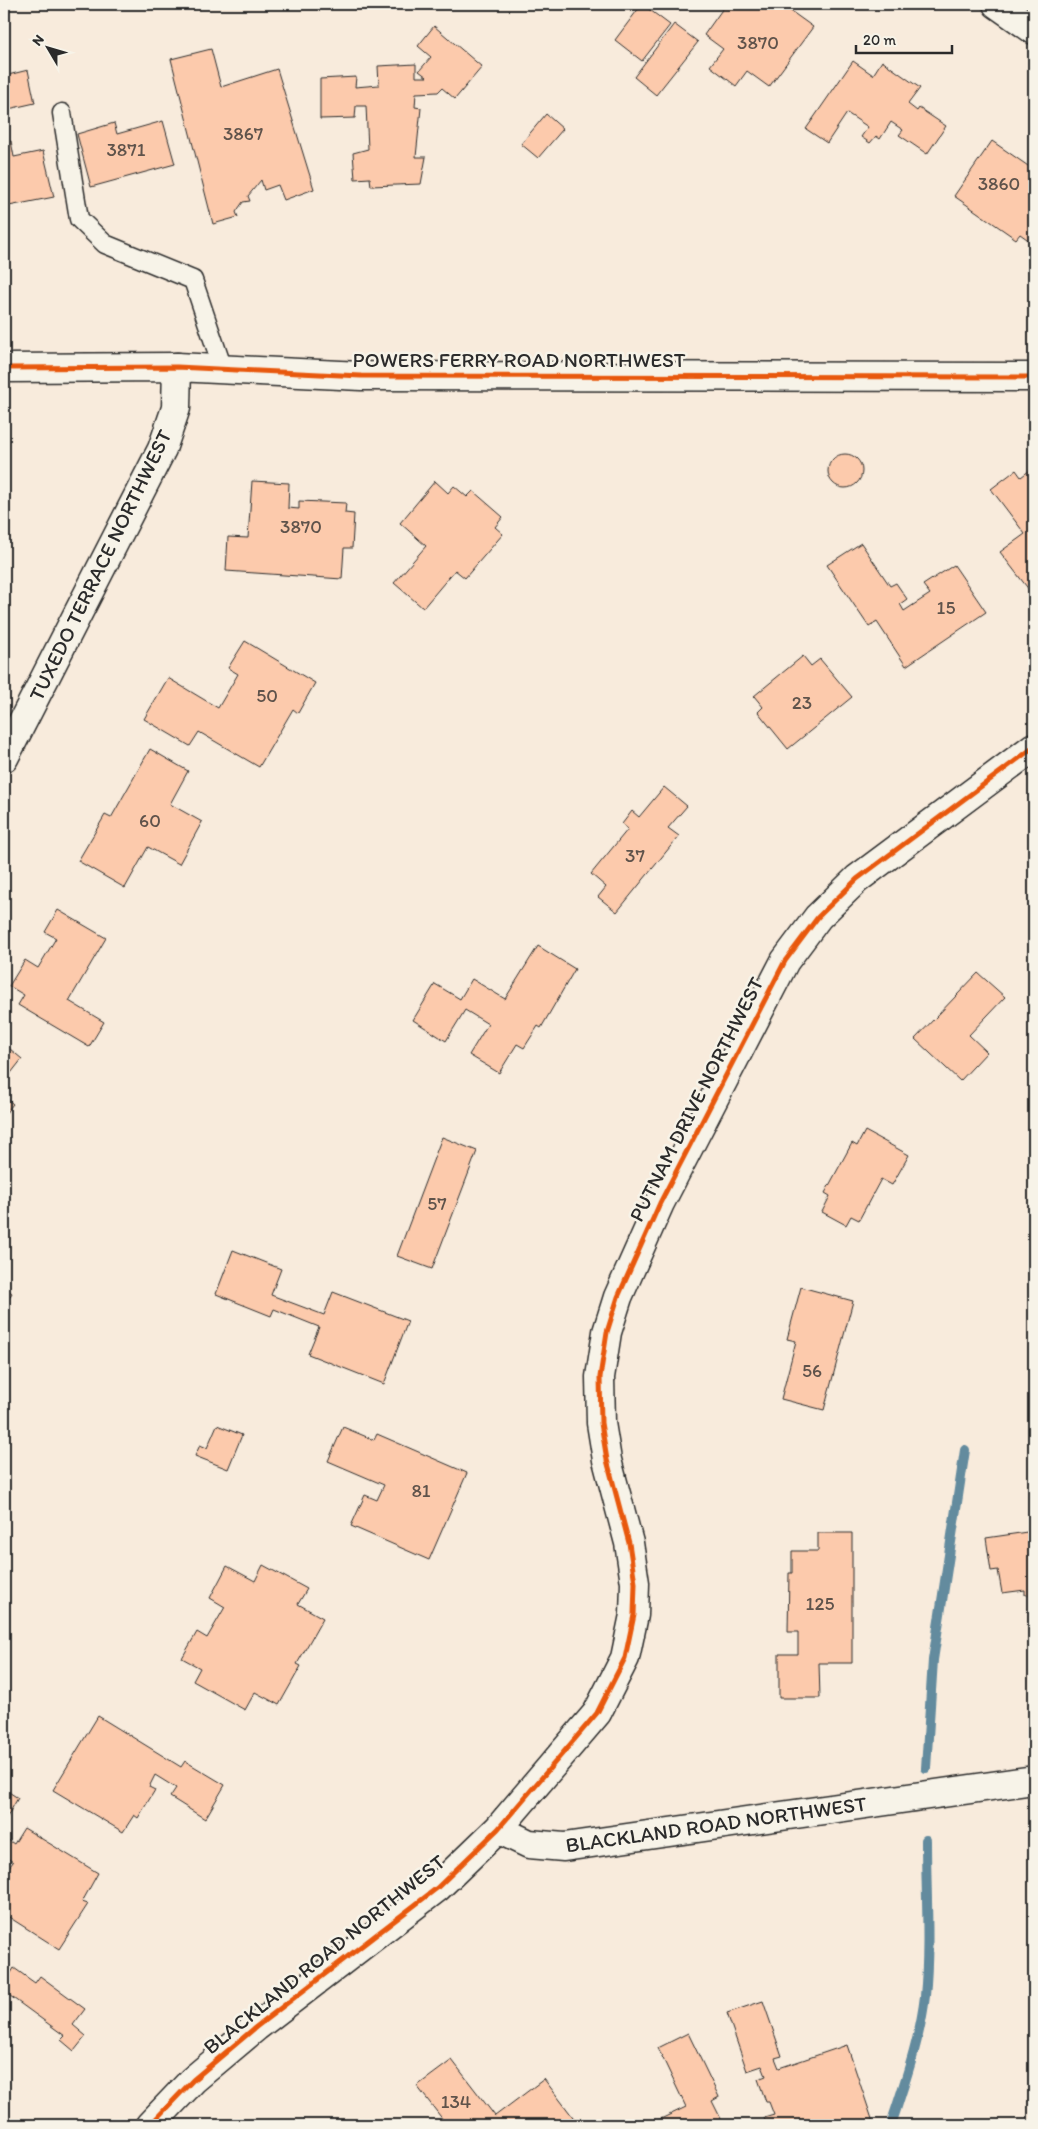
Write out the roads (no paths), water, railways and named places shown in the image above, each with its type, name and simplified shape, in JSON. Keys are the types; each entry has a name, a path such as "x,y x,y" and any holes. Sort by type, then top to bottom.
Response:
{"street":[{"path":"997,4 1034,30"},
{"name":"POWERS FERRY ROAD NORTHWEST","path":"4,368 223,369 361,376 1034,377"},
{"name":"TUXEDO TERRACE NORTHWEST","path":"4,758 162,450 176,408 177,368"},
{"name":"PUTNAM DRIVE NORTHWEST","path":"498,1829 597,1713 625,1658 634,1615 635,1583 629,1543 607,1460 601,1424 600,1377 607,1332 618,1297 660,1203 785,961 818,917 857,879 1034,748"},
{"name":"BLACKLAND ROAD NORTHWEST","path":"150,2125 193,2080 256,2027 438,1888 498,1829 529,1844 564,1847 1034,1780"}],"lane":[{"path":"62,113 79,220 105,244 193,280 223,369"}],"waterway":[{"path":"926,1768 933,1660 965,1450"},
{"path":"891,2125 915,2045 925,1996 928,1938 926,1840"}]}
